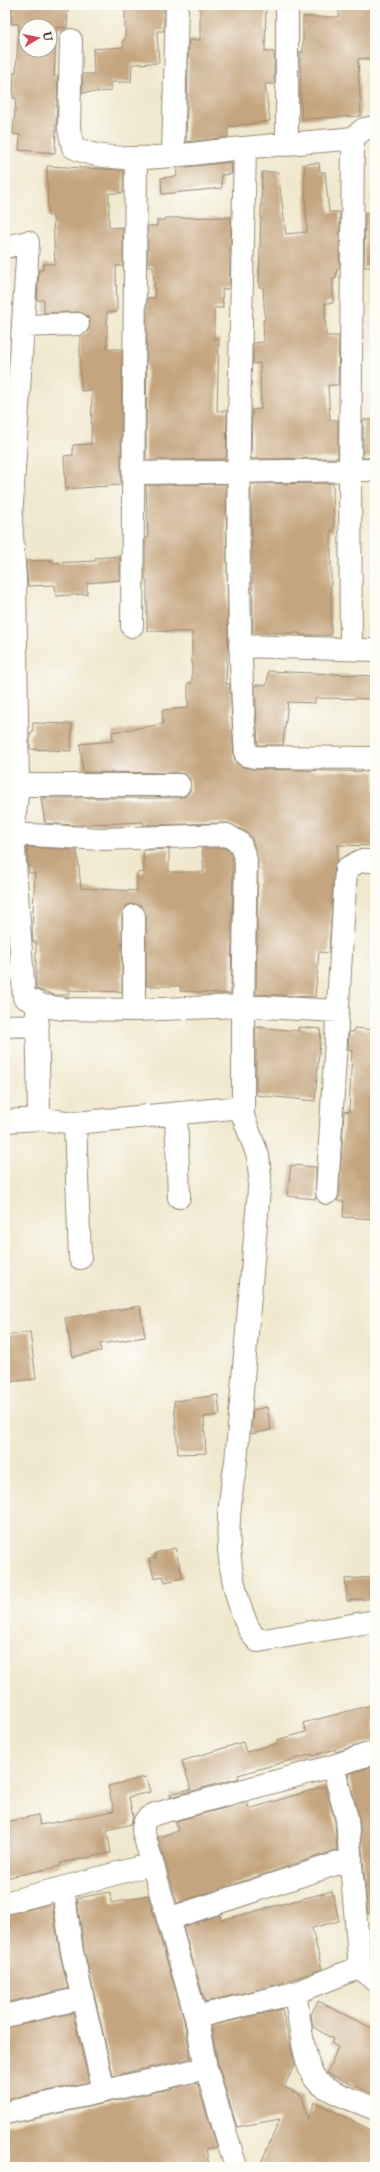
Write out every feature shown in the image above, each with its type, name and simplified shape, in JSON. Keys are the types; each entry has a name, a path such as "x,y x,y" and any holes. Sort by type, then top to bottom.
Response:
{"street":[{"path":"173,156 177,5"},
{"path":"287,5 287,145"},
{"path":"71,40 69,129 73,147 86,154 136,158 287,145 353,138 364,129 375,126"},
{"path":"351,649 350,470 353,138"},
{"path":"245,148 238,471 240,646 246,755 255,758 375,758"},
{"path":"132,626 136,158"},
{"path":"5,247 28,242 24,326 12,410 10,580 18,785 13,834 24,997 44,1006 65,1009 134,1010 243,1006 338,1011"},
{"path":"24,326 78,324"},
{"path":"134,473 375,470"},
{"path":"240,646 375,650"},
{"path":"18,785 179,785"},
{"path":"13,834 102,839 228,835 240,844 246,860 243,1006 243,1116 254,1143 260,1166 260,1177 236,1462 229,1500 227,1548 231,1578 248,1629 258,1641 375,1621"},
{"path":"327,1193 346,869 360,860 375,861"},
{"path":"134,916 134,1010"},
{"path":"37,1003 39,1113 41,1119"},
{"path":"5,1026 38,1025"},
{"path":"5,1121 41,1119 75,1123 243,1107"},
{"path":"176,1114 179,1197"},
{"path":"75,1123 80,1258"},
{"path":"236,2167 206,2068 196,2017 152,1864 143,1831 143,1824 146,1818 155,1814 333,1766 375,1752"},
{"path":"196,2017 368,1974 351,1859 347,1819 333,1766"},
{"path":"168,1918 351,1859"},
{"path":"5,1903 152,1864"},
{"path":"63,1888 72,1952 104,2091"},
{"path":"294,1993 309,2065 315,2080 327,2088 375,2109"},
{"path":"5,2016 82,1998"},
{"path":"5,2113 206,2068"}],"building":[{"path":"12,5 68,5 67,28 58,27 58,18 18,18 18,24 11,24"},
{"path":"125,5 155,5 155,8 164,8 164,31 157,31 159,63 132,64 131,82 111,82 111,91 82,93 83,74 94,74 93,49 123,47 123,40 125,39"},
{"path":"200,5 266,5 265,52 274,52 274,84 265,84 270,121 228,127 228,137 186,142 189,40 200,40"},
{"path":"339,5 371,5 372,36 375,36 375,58 358,59 361,116 301,119 300,52 303,52 303,17 339,17"},
{"path":"18,40 18,58 55,58 54,76 58,76 55,153 19,150 20,135 13,134 16,98 13,98 14,72 16,73"},
{"path":"231,162 232,174 221,175 222,188 162,194 161,178 177,176 176,168"},
{"path":"319,163 320,172 325,172 329,212 340,212 339,269 337,269 336,279 333,279 333,303 325,303 326,336 339,336 338,385 328,385 330,420 338,420 338,458 251,459 252,410 261,409 260,363 253,364 253,343 264,342 263,320 265,320 263,287 259,287 262,172 278,172 286,234 307,232 304,164"},
{"path":"47,166 123,170 123,193 109,193 109,228 123,227 123,266 116,266 117,312 107,312 107,349 122,349 121,485 66,489 64,456 73,455 73,445 91,444 92,390 81,391 80,366 80,336 89,330 90,323 88,317 78,312 44,313 44,300 37,300 39,270 43,270 43,264 55,264 53,216 48,216"},
{"path":"365,213 375,213 375,267 364,267"},
{"path":"231,217 229,289 222,289 223,308 214,308 214,339 219,339 217,411 227,411 226,459 146,460 147,298 155,298 153,266 148,266 148,226 157,226 157,220 165,220 165,218"},
{"path":"363,420 375,420 375,458 363,458"},
{"path":"333,483 334,531 331,531 331,635 300,635 300,633 253,633 251,484"},
{"path":"226,484 228,633 226,684 230,684 234,756 236,763 243,767 255,769 375,772 375,846 338,845 337,860 334,868 329,953 319,952 315,997 256,994 258,860 252,839 247,832 227,823 143,825 143,822 75,825 45,823 41,798 179,798 186,796 190,791 190,779 186,774 83,772 80,744 113,741 112,732 163,724 162,710 188,708 188,683 192,683 192,632 147,631 145,538 148,538 146,485"},
{"path":"120,556 120,580 87,583 87,594 56,596 55,585 28,586 26,561 51,560 52,563 96,561 95,558"},
{"path":"268,671 375,676 375,699 315,698 315,703 288,702 283,745 258,745 255,685 267,685"},
{"path":"33,723 72,724 71,751 30,749 30,734 33,733"},
{"path":"27,847 77,850 81,888 137,891 137,873 144,872 143,850 169,849 169,872 204,872 202,848 224,848 230,851 233,862 231,994 180,991 181,986 146,986 146,916 141,905 134,904 127,905 122,916 122,992 69,990 69,995 55,995 36,989 36,942 33,942 32,930 35,873 29,873"},
{"path":"256,1027 298,1031 298,1027 321,1029 315,1101 256,1095"},
{"path":"354,1028 375,1030 375,1219 343,1217 344,1201 337,1201 339,1194 344,1111 349,1112 352,1051 348,1050 349,1032 354,1032"},
{"path":"291,1165 316,1167 316,1199 287,1196"},
{"path":"140,1306 145,1337 100,1344 101,1351 73,1357 65,1318"},
{"path":"30,1332 36,1379 8,1382 5,1335"},
{"path":"218,1395 220,1415 204,1417 206,1453 178,1454 174,1401"},
{"path":"267,1407 271,1430 251,1434 253,1410"},
{"path":"175,1548 183,1578 165,1582 163,1576 154,1578 149,1559 156,1558 155,1553"},
{"path":"375,1577 375,1598 347,1601 345,1579"},
{"path":"375,1704 375,1740 336,1752 335,1749 313,1756 312,1754 238,1775 239,1778 170,1797 170,1794 191,1789 182,1761 243,1742 246,1752 278,1743 277,1740 306,1732 303,1723"},
{"path":"375,1765 375,1912 368,1914 359,1818 348,1774"},
{"path":"146,1777 150,1792 129,1797 133,1817 131,1824 107,1830 111,1853 60,1863 61,1866 5,1878 5,1822 38,1815 40,1825 114,1811 108,1786"},
{"path":"325,1786 335,1821 337,1850 177,1903 158,1837 178,1831 176,1821 247,1802 249,1809"},
{"path":"332,1891 339,1921 312,1928 322,1969 276,1985 205,2002 183,1927 220,1915 221,1920"},
{"path":"110,1892 111,1903 148,1895 184,2020 191,2058 113,2076 84,1950 77,1898"},
{"path":"52,1904 60,1954 68,1989 5,2003 5,1915"},
{"path":"318,2001 375,2030 375,2095 327,2073 338,2047 331,2043 333,2039 313,2027 311,2014"},
{"path":"282,2009 295,2065 284,2087 302,2096 308,2119 315,2102 375,2132 375,2167 259,2167 280,2119 237,2127 218,2065 211,2026"},
{"path":"73,2013 89,2082 5,2100 5,2028"},
{"path":"197,2083 217,2147 206,2149 209,2165 199,2167 5,2167 5,2125"}]}
